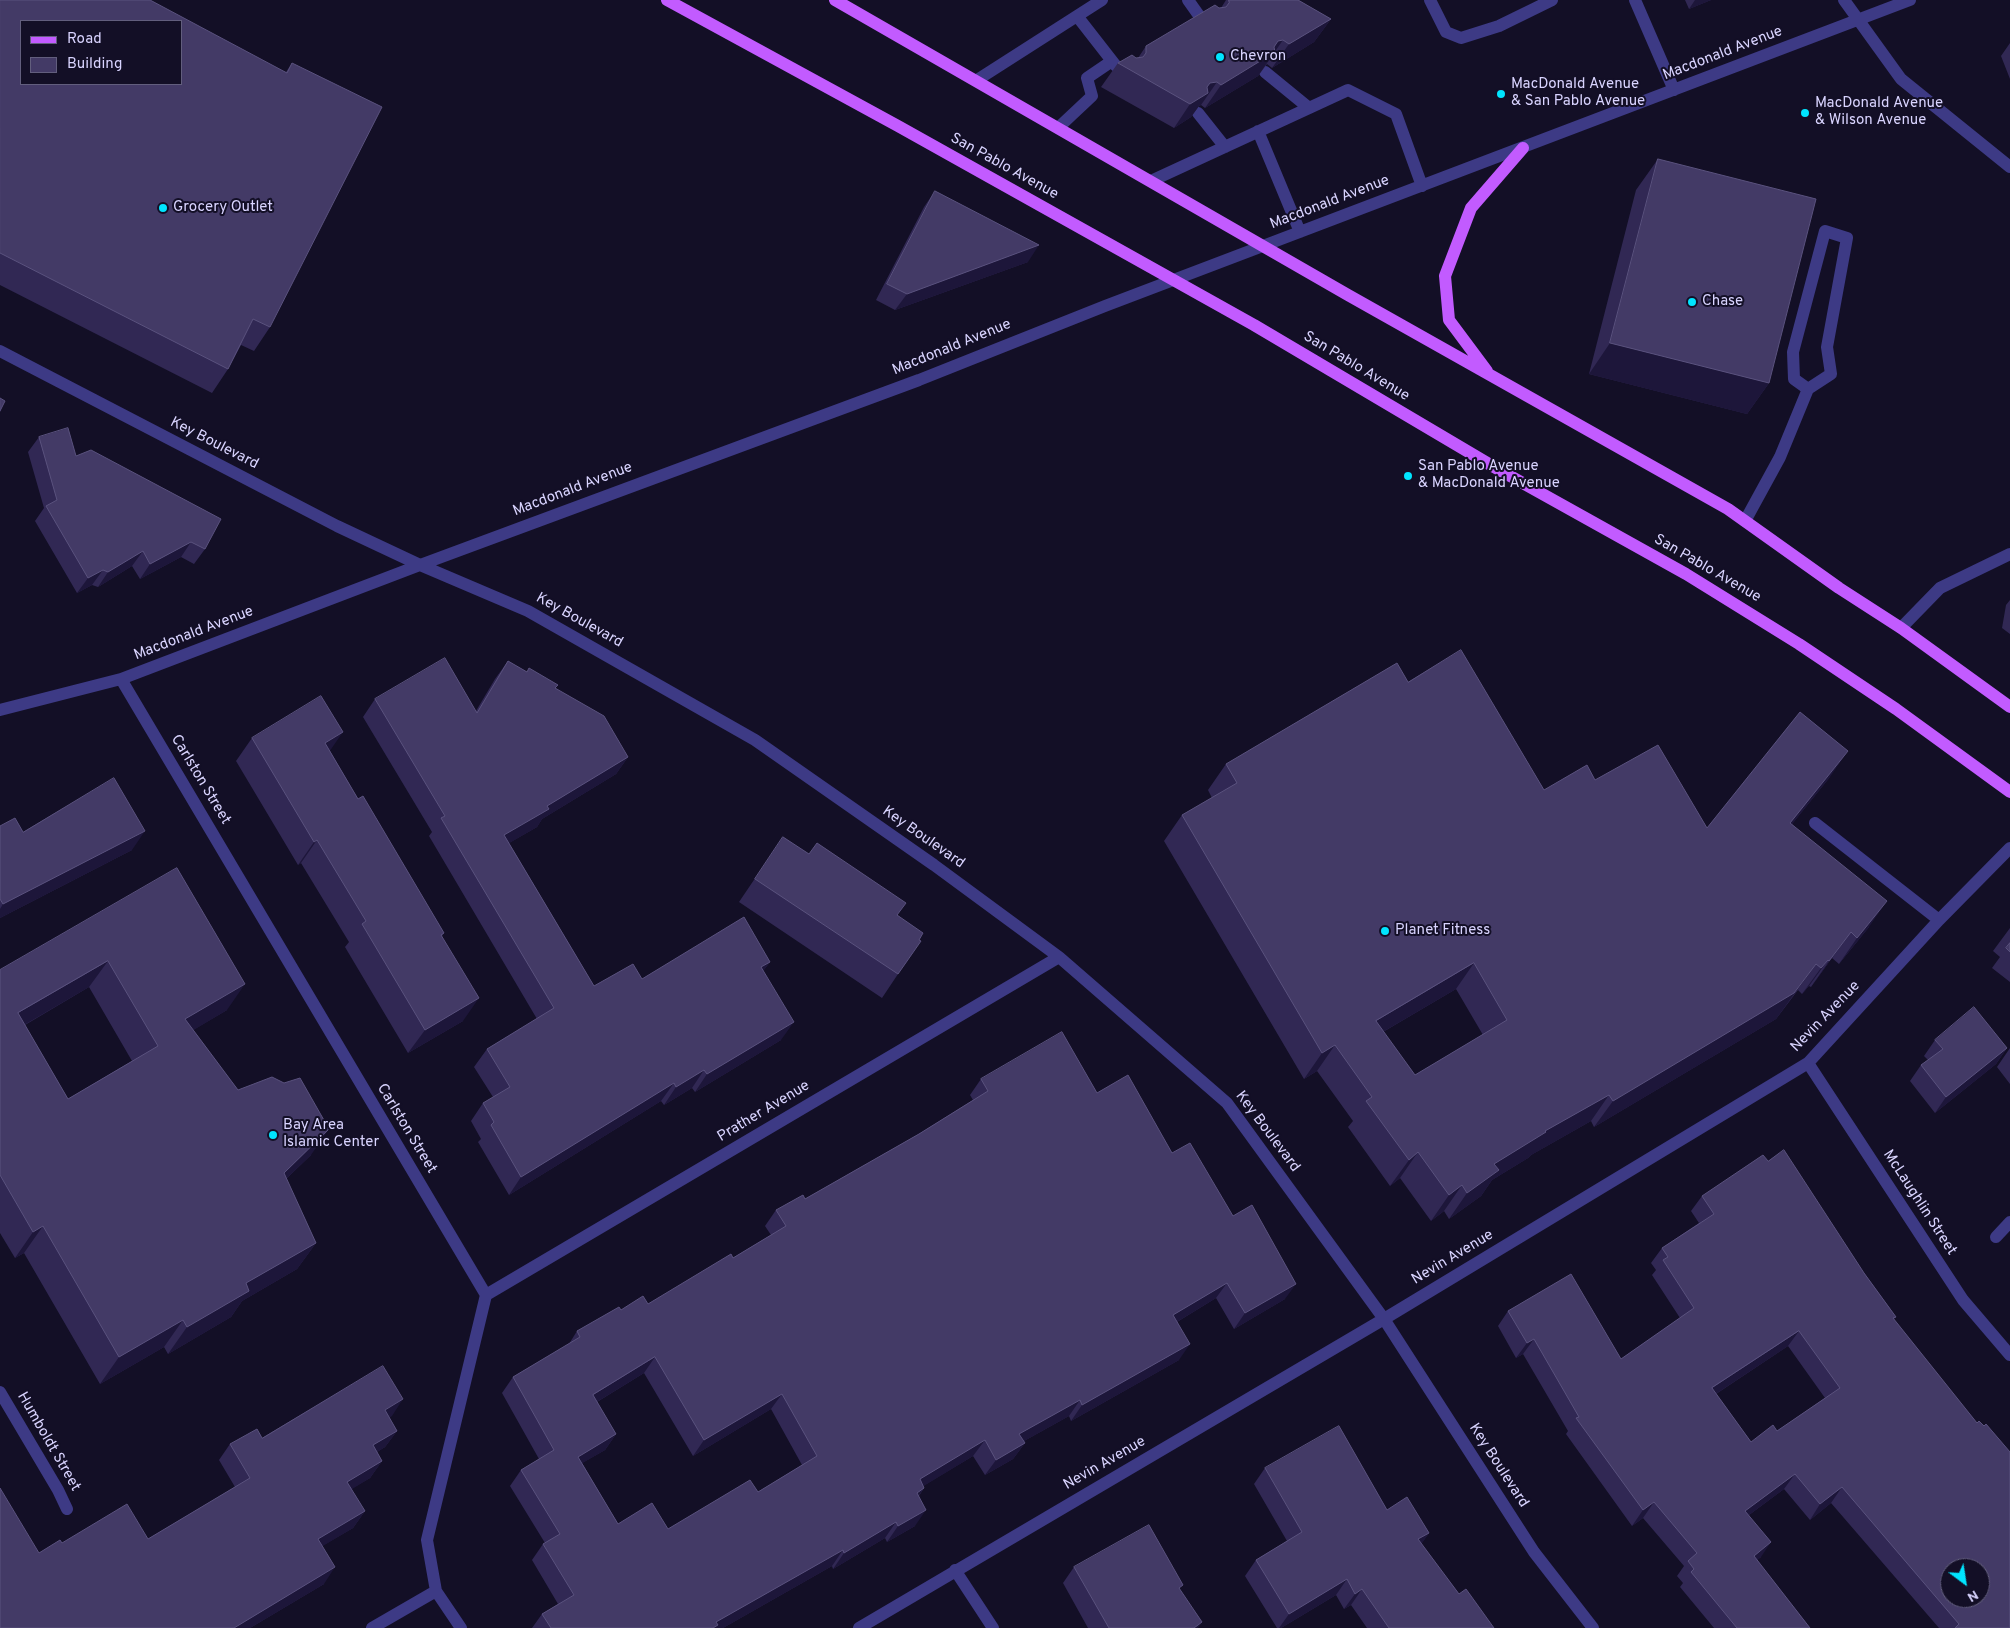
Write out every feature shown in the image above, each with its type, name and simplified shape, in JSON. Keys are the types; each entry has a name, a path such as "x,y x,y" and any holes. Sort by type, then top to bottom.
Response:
{"main road":[{"name":"San Pablo Avenue","path":"667,0 898,126 1254,325 1494,467 1729,600 1896,709 2010,792"},
{"path":"836,0 1490,375 1728,509 1839,588 1901,628 2010,707"},
{"path":"1490,375 1450,320 1445,276 1471,208 1523,148"}],"street":[{"path":"977,80 1102,0"},
{"path":"1188,0 1205,24"},
{"path":"1430,0 1446,32 1461,38 1499,26 1552,0"},
{"path":"1635,0 1674,90"},
{"path":"1844,0 1901,79 2010,167"},
{"name":"Macdonald Avenue","path":"0,710 121,679 420,565 919,380 1096,309 1174,281 1910,0"},
{"path":"1077,16 1122,74"},
{"path":"1059,127 1092,96 1087,78 1112,61"},
{"path":"1265,72 1309,108"},
{"path":"1151,181 1348,90 1396,114 1422,186"},
{"path":"1198,113 1224,147"},
{"path":"1258,131 1300,232"},
{"path":"1745,521 1780,457 1808,388 1831,374 1827,347 1848,238 1825,231 1793,352 1794,378 1808,388"},
{"name":"Key Boulevard","path":"0,351 337,526 420,565 528,610 755,740 934,865 1059,957 1227,1103 1384,1318 1534,1552 1593,1628"},
{"path":"1901,628 1940,588 2010,554"},
{"name":"Carlston Street","path":"121,679 486,1295"},
{"path":"1815,823 1939,920"},
{"name":"Nevin Avenue","path":"859,1628 1384,1318 1808,1063 1939,920 2010,848"},
{"name":"Prather Avenue","path":"486,1295 1059,957"},
{"name":"McLaughlin Street","path":"1808,1063 1963,1300 2010,1355"},
{"path":"1996,1237 2010,1222"},
{"path":"461,1628 436,1591 427,1540 486,1295"},
{"name":"Humboldt Street","path":"0,1392 58,1490 67,1509"},
{"path":"955,1570 994,1628"},
{"path":"372,1628 436,1591"}],"building":[{"name":"Grocery Outlet","path":"0,0 150,0 287,73 292,63 382,107 270,327 253,319 228,369 0,253"},
{"name":"Chevron","path":"1229,0 1298,0 1331,19 1289,44 1283,40 1278,41 1274,47 1275,52 1221,85 1217,82 1210,83 1207,87 1208,93 1190,104 1118,63 1132,55 1136,58 1143,57 1146,53 1146,46 1215,5 1219,8 1226,7"},
{"name":"Chase","path":"1658,159 1816,199 1769,383 1610,343"},
{"path":"935,191 1039,245 907,294 887,284"},
{"path":"0,398 5,401 0,411"},
{"path":"68,428 76,456 91,450 221,519 205,549 191,542 150,564 143,551 108,572 103,570 88,578 46,506 57,500 39,437"},
{"path":"1461,650 1544,790 1587,765 1595,780 1658,745 1707,828 1800,712 1848,751 1790,823 1887,901 1857,938 1851,932 1829,961 1821,968 1816,964 1794,993 1613,1101 1609,1095 1545,1131 1494,1164 1499,1170 1467,1193 1462,1185 1449,1195 1418,1152 1409,1160 1366,1101 1372,1097 1335,1045 1322,1053 1182,815 1237,783 1226,764 1397,663 1408,682","holes":["1474,963 1507,1020 1415,1075 1376,1021"]},
{"path":"445,658 477,713 508,661 527,672 529,668 558,685 555,688 604,716 628,757 547,806 549,809 504,835 594,986 633,964 642,979 744,917 770,962 761,967 794,1022 707,1074 704,1070 676,1087 674,1083 521,1177 491,1125 494,1122 483,1103 510,1087 487,1049 554,1008 441,818 445,816 375,699"},
{"path":"321,696 343,732 325,743 358,799 363,796 444,933 441,935 479,998 425,1030 362,924 366,921 317,840 314,842 252,738"},
{"path":"114,778 145,831 3,904 0,899 0,826 15,818 23,832"},
{"path":"783,837 809,854 817,843 906,903 897,915 923,933 919,940 921,941 898,974 755,879"},
{"path":"177,868 245,984 185,1019 238,1090 272,1077 284,1083 300,1078 329,1129 284,1173 316,1243 246,1283 249,1291 187,1327 183,1320 119,1357 43,1226 33,1232 0,1175 0,970","holes":["108,961 158,1046 68,1099 18,1013"]},
{"path":"2010,943 2010,952 2006,948"},
{"path":"1974,1007 2007,1048 1946,1097 1921,1065 1943,1049 1935,1040"},
{"path":"1062,1032 1097,1093 1128,1075 1172,1153 1190,1143 1233,1216 1252,1205 1296,1284 1245,1313 1227,1283 1173,1315 1190,1344 1082,1405 1080,1400 1019,1434 1025,1443 996,1460 985,1440 920,1479 924,1488 917,1493 926,1510 898,1526 896,1522 844,1553 843,1550 716,1622 718,1625 713,1628 551,1628 542,1614 574,1595 543,1544 560,1534 521,1470 554,1450 513,1377 580,1337 577,1331 619,1307 621,1310 643,1296 648,1304 731,1254 733,1258 786,1226 776,1210 803,1195 805,1199 919,1134 988,1091 981,1079","holes":["655,1357 704,1440 782,1394 817,1456 758,1492 750,1480 668,1529 652,1503 618,1524 578,1457 616,1434 593,1395"]},
{"path":"1784,1150 1864,1273 1896,1317 1893,1318 1977,1423 1979,1421 1984,1426 1986,1424 2010,1452 2010,1628 1955,1628 1959,1624 1945,1608 1990,1608 1990,1558 1940,1558 1940,1602 1842,1487 1820,1504 1795,1474 1745,1511 1771,1542 1754,1556 1810,1628 1737,1628 1691,1572 1694,1569 1688,1561 1697,1553 1654,1502 1643,1510 1576,1418 1579,1417 1534,1339 1527,1343 1508,1311 1571,1274 1621,1359 1694,1308 1663,1260 1668,1257 1662,1248 1714,1214 1702,1196 1763,1155 1768,1161","holes":["1799,1331 1840,1388 1777,1431 1773,1425 1751,1442 1712,1388"]},
{"path":"383,1366 403,1399 385,1410 397,1431 373,1445 382,1461 347,1482 365,1511 318,1539 335,1567 234,1628 0,1628 0,1488 39,1553 60,1540 62,1543 127,1504 148,1539 250,1478 230,1444 257,1429 262,1438"},
{"path":"1339,1426 1387,1510 1407,1497 1429,1533 1418,1539 1459,1594 1466,1589 1494,1628 1389,1628 1362,1589 1355,1594 1347,1579 1289,1614 1256,1560 1302,1532 1265,1468"},
{"path":"1149,1525 1183,1585 1179,1588 1202,1622 1194,1628 1109,1628 1074,1567"}],"place":[{"name":"Chevron","path":"1220,57"},
{"name":"MacDonald Avenue & San Pablo Avenue","path":"1501,94"},
{"name":"MacDonald Avenue & Wilson Avenue","path":"1805,113"},
{"name":"Grocery Outlet","path":"163,208"},
{"name":"Chase","path":"1692,302"},
{"name":"San Pablo Avenue & MacDonald Avenue","path":"1408,476"},
{"name":"Planet Fitness","path":"1385,931"},
{"name":"Bay Area Islamic Center","path":"273,1135"}]}
